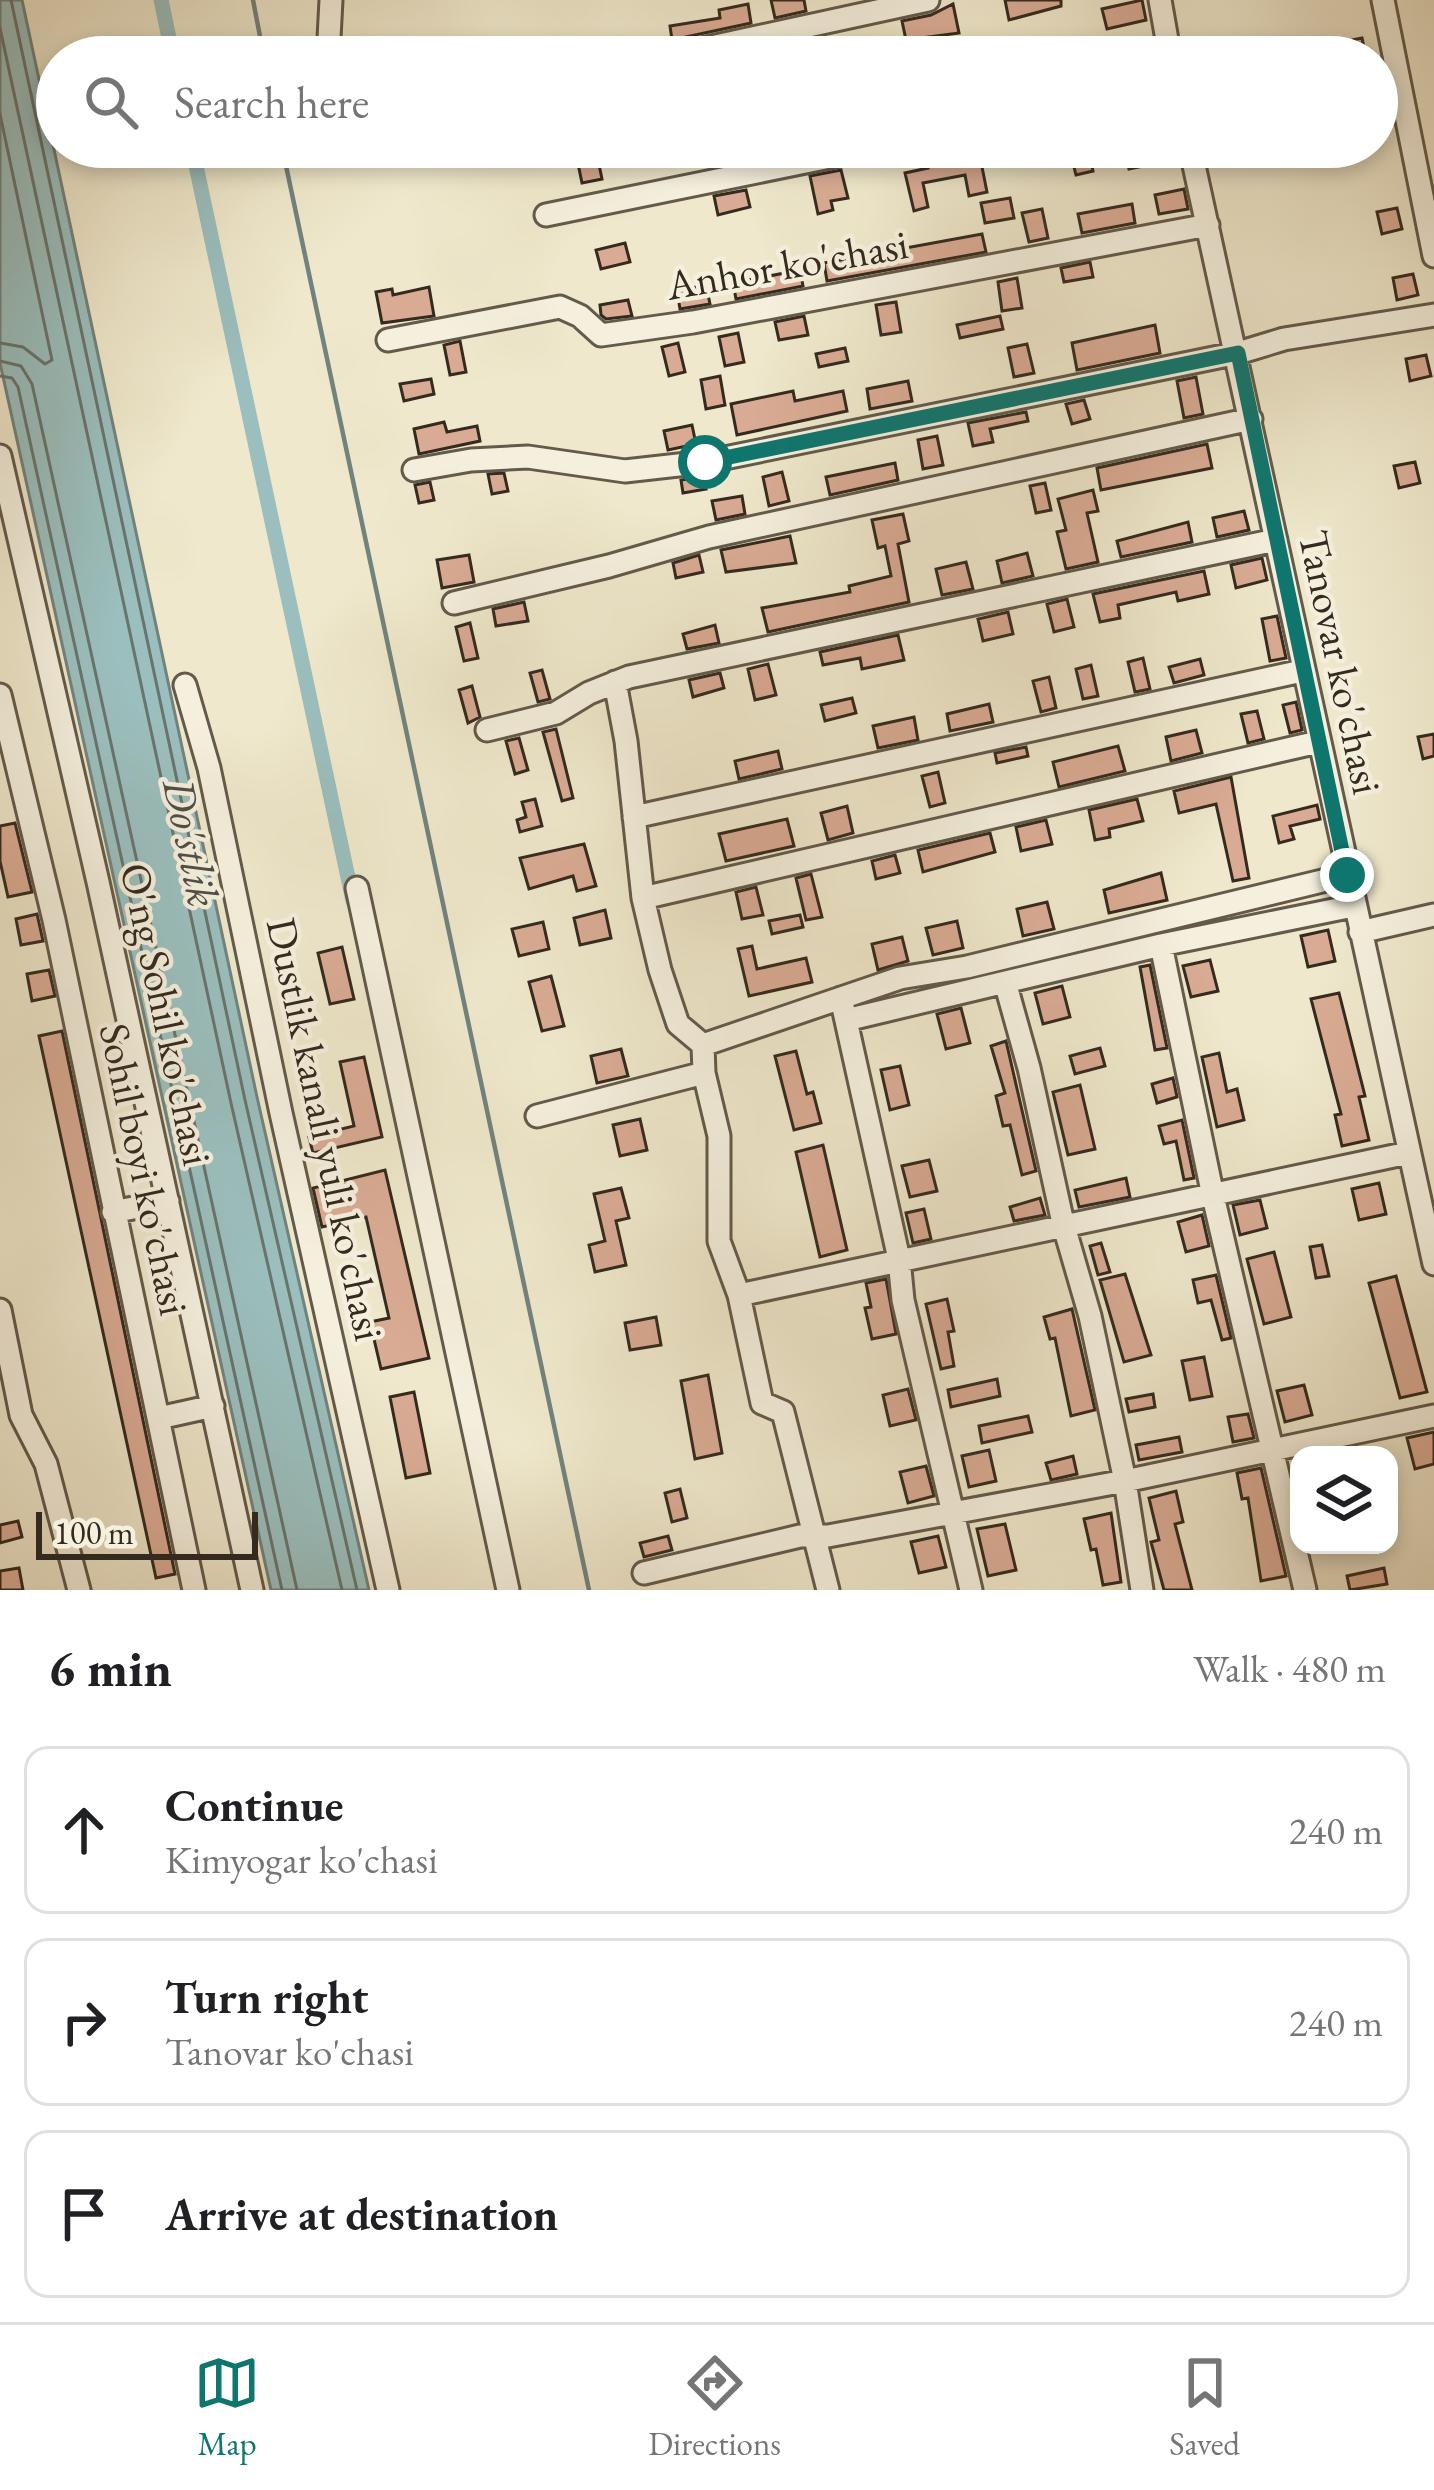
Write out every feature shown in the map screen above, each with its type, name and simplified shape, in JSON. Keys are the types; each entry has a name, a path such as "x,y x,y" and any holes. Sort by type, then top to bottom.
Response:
{"street":[{"path":"329,36 331,0"},
{"path":"762,36 928,0"},
{"path":"1160,0 1166,36"},
{"path":"1383,0 1390,36"},
{"path":"1398,75 1434,256"},
{"path":"546,215 776,168"},
{"name":"Tanovar ko'chasi","path":"1195,168 1434,1264"},
{"name":"Anhor ko'chasi","path":"388,340 560,308 580,316 601,335 670,326 1208,225"},
{"path":"414,470 528,457 625,471 705,462 1238,353 1284,339 1434,315"},
{"path":"454,604 709,537 1251,419"},
{"name":"O'ng Sohil ko'chasi","path":"0,456 252,1590"},
{"path":"487,730 556,713 615,682 1276,540"},
{"path":"634,817 1302,670"},
{"path":"615,682 643,898 678,1024 703,1045 704,1073 719,1136 719,1241 739,1295 763,1403 783,1412 828,1590"},
{"name":"Dustlik kanali yuli ko'chasi","path":"184,685 209,768 388,1590"},
{"name":"Sohil boyi ko'chasi","path":"0,695 54,920 194,1590"},
{"path":"643,898 1318,742"},
{"path":"843,1009 900,978 967,967 1347,875"},
{"path":"357,888 508,1590"},
{"path":"703,1045 843,1009 1005,982 1353,906"},
{"path":"1360,932 1434,915"},
{"path":"1161,945 1213,1196 1305,1590"},
{"path":"1005,982 1090,1316 1125,1481 1142,1590"},
{"path":"843,1009 970,1590"},
{"path":"537,1116 704,1073"},
{"path":"739,1295 1408,1153"},
{"path":"113,1212 168,1201"},
{"path":"0,1310 22,1415 46,1464 79,1590"},
{"path":"159,1418 213,1406"},
{"path":"644,1573 800,1536 816,1537 1125,1481 1434,1416"}],"water":[{"name":"Do'stlik","path":"0,0 22,0 36,65 36,168 58,168 257,1097 369,1590 271,1590 0,363"}],"building":[{"path":"771,0 804,0 806,11 775,18"},
{"path":"1005,0 1061,0 1061,6 1009,20"},
{"path":"1142,0 1146,20 1107,29 1102,9"},
{"path":"748,4 751,23 671,36 670,26 720,18 719,10"},
{"path":"953,4 959,33 905,36 902,21"},
{"path":"579,168 600,168 602,179 582,183"},
{"path":"982,168 987,192 969,196 965,175 923,183 928,207 914,211 905,173"},
{"path":"1074,168 1092,168 1093,171 1076,175"},
{"path":"841,170 848,198 831,201 833,210 818,214 810,176"},
{"path":"1184,189 1188,209 1159,214 1155,195"},
{"path":"746,190 750,207 718,215 714,196"},
{"path":"1010,198 1014,218 985,223 981,203"},
{"path":"1132,204 1135,223 1082,233 1078,214"},
{"path":"1397,208 1402,229 1382,234 1377,212"},
{"path":"1042,209 1048,238 1029,242 1022,213"},
{"path":"982,234 986,252 827,281 824,263"},
{"path":"625,243 630,262 601,269 596,250"},
{"path":"1090,262 1093,277 1064,282 1061,268"},
{"path":"800,270 803,286 736,299 733,283"},
{"path":"1413,274 1418,295 1397,300 1393,278"},
{"path":"1017,278 1022,308 1002,311 998,282"},
{"path":"706,285 710,304 680,309 677,291"},
{"path":"429,287 434,316 382,323 376,292 392,289 393,295"},
{"path":"628,300 632,316 606,319 601,315 600,305"},
{"path":"896,302 901,332 881,335 876,305"},
{"path":"804,316 808,335 779,340 775,322"},
{"path":"1000,316 1003,329 960,338 957,325"},
{"path":"1155,325 1160,353 1077,370 1072,343"},
{"path":"738,333 744,362 725,366 719,337"},
{"path":"460,341 466,372 450,375 444,345"},
{"path":"678,343 685,372 669,376 662,347"},
{"path":"1027,344 1034,373 1014,377 1008,348"},
{"path":"845,348 848,361 819,367 816,354"},
{"path":"1426,355 1431,376 1410,381 1406,359"},
{"path":"720,376 725,405 706,409 701,380"},
{"path":"1196,377 1203,414 1184,418 1177,381"},
{"path":"431,379 434,394 404,401 400,384"},
{"path":"908,381 912,401 870,409 867,389"},
{"path":"793,391 795,401 843,391 847,411 737,435 731,404"},
{"path":"1084,400 1090,419 1072,424 1066,404"},
{"path":"1026,412 1028,421 990,429 993,442 973,446 968,423"},
{"path":"444,422 447,432 477,426 480,441 419,454 414,429"},
{"path":"692,425 696,444 668,450 664,431"},
{"path":"937,436 943,465 923,469 918,440"},
{"path":"1207,444 1212,468 1101,490 1097,468"},
{"path":"1415,462 1420,483 1399,488 1394,466"},
{"path":"895,463 898,480 830,495 826,477"},
{"path":"782,472 789,501 769,506 763,477"},
{"path":"504,473 508,491 492,494 488,474"},
{"path":"703,477 706,489 683,493 681,480"},
{"path":"430,482 434,500 419,503 415,485"},
{"path":"1045,483 1051,510 1036,513 1030,486"},
{"path":"1093,490 1098,511 1087,513 1098,562 1066,569 1057,532 1066,530 1058,499"},
{"path":"742,496 745,514 716,520 712,501"},
{"path":"1244,511 1249,530 1217,537 1213,518"},
{"path":"903,514 909,541 898,544 909,602 768,632 762,608 850,592 849,586 891,576 885,546 878,548 872,520"},
{"path":"1188,522 1192,542 1121,557 1117,541"},
{"path":"790,536 796,563 726,572 721,550"},
{"path":"1027,553 1033,576 1002,583 997,561"},
{"path":"469,555 474,582 442,588 437,560"},
{"path":"699,555 703,572 676,578 673,563"},
{"path":"1262,558 1267,580 1236,588 1231,565"},
{"path":"966,562 973,589 942,595 936,569"},
{"path":"1204,571 1209,594 1178,601 1176,592 1118,605 1120,618 1100,622 1093,594"},
{"path":"1067,599 1074,627 1054,632 1047,604"},
{"path":"524,602 528,621 496,626 493,609"},
{"path":"1008,612 1013,634 983,641 978,619"},
{"path":"1277,616 1286,658 1270,661 1262,619"},
{"path":"470,623 478,658 464,661 456,627"},
{"path":"715,625 719,643 687,649 683,634"},
{"path":"898,635 904,660 862,669 860,658 823,665 820,652"},
{"path":"1143,658 1150,689 1135,692 1128,662"},
{"path":"1200,659 1204,675 1174,683 1169,667"},
{"path":"768,664 776,695 755,700 748,669"},
{"path":"1091,665 1098,696 1083,699 1076,669"},
{"path":"542,670 550,699 538,702 530,673"},
{"path":"720,673 724,688 693,697 689,680"},
{"path":"1049,677 1056,708 1041,712 1033,681"},
{"path":"472,686 480,717 468,723 459,690"},
{"path":"852,698 856,713 825,721 821,705"},
{"path":"1296,702 1302,730 1290,733 1283,705"},
{"path":"989,704 993,722 950,731 947,714"},
{"path":"1257,711 1264,739 1248,743 1241,714"},
{"path":"914,717 918,740 878,748 873,726"},
{"path":"556,729 573,798 562,801 543,732"},
{"path":"1196,730 1202,753 1171,761 1166,737"},
{"path":"1434,734 1434,756 1423,759 1418,737"},
{"path":"519,738 528,770 515,774 506,741"},
{"path":"1118,746 1125,771 1059,787 1053,762"},
{"path":"1026,747 1028,756 997,763 995,753"},
{"path":"778,751 782,769 739,779 735,761"},
{"path":"938,772 945,803 930,807 922,776"},
{"path":"1231,777 1249,878 1233,881 1216,804 1179,813 1174,791"},
{"path":"535,799 542,826 520,832 517,820 526,817 522,802"},
{"path":"1137,799 1143,821 1109,829 1110,837 1095,840 1089,810"},
{"path":"1317,805 1320,819 1290,826 1294,839 1279,843 1273,816"},
{"path":"847,806 853,833 828,840 821,813"},
{"path":"787,819 794,846 726,861 719,834"},
{"path":"1046,820 1052,844 1021,851 1016,827"},
{"path":"15,823 32,892 8,897 0,861 0,826"},
{"path":"990,833 995,852 923,872 918,850"},
{"path":"584,844 596,886 577,891 573,876 529,889 520,858"},
{"path":"895,855 900,873 876,879 872,861"},
{"path":"1161,873 1167,900 1109,913 1104,890"},
{"path":"811,874 822,917 806,920 796,878"},
{"path":"756,887 763,915 742,919 736,892"},
{"path":"1047,902 1054,929 1023,936 1017,909"},
{"path":"605,910 611,938 580,945 574,918"},
{"path":"37,914 43,941 21,945 16,919"},
{"path":"800,915 803,927 772,934 769,921"},
{"path":"957,921 963,948 933,955 926,928"},
{"path":"543,922 549,949 519,956 512,929"},
{"path":"1328,930 1335,961 1308,967 1301,936"},
{"path":"902,937 908,961 878,970 872,944"},
{"path":"752,946 757,969 806,958 812,982 749,996 738,949"},
{"path":"342,947 354,999 330,1004 318,953"},
{"path":"1210,960 1218,991 1191,997 1183,966"},
{"path":"1150,965 1167,1048 1155,1050 1140,967"},
{"path":"49,970 55,996 32,1001 27,974"},
{"path":"551,976 564,1026 542,1031 529,982"},
{"path":"1062,986 1070,1017 1043,1024 1035,993"},
{"path":"1339,993 1365,1096 1359,1097 1369,1140 1342,1146 1335,1115 1341,1114 1311,999"},
{"path":"961,1008 970,1043 946,1049 937,1014"},
{"path":"62,1031 175,1574 156,1578 39,1036"},
{"path":"1006,1041 1036,1171 1022,1175 1010,1125 1003,1126 996,1096 1005,1093 991,1046"},
{"path":"1100,1048 1105,1066 1075,1074 1070,1056"},
{"path":"621,1049 628,1076 597,1083 591,1056"},
{"path":"796,1051 807,1094 813,1092 821,1123 794,1130 775,1056"},
{"path":"1219,1053 1227,1092 1237,1089 1244,1120 1217,1127 1202,1057"},
{"path":"364,1057 382,1137 313,1153 309,1137 354,1126 340,1062"},
{"path":"900,1066 909,1105 890,1110 881,1070"},
{"path":"1173,1078 1177,1097 1157,1103 1152,1084"},
{"path":"1080,1085 1095,1149 1068,1155 1053,1092"},
{"path":"640,1119 647,1150 620,1156 613,1125"},
{"path":"1182,1120 1194,1178 1184,1180 1176,1141 1164,1144 1159,1126"},
{"path":"823,1145 847,1250 820,1257 796,1152"},
{"path":"929,1160 937,1191 910,1197 902,1166"},
{"path":"385,1170 429,1358 381,1369 370,1322 389,1318 366,1217 322,1227 313,1188"},
{"path":"1126,1178 1130,1197 1079,1207 1075,1190"},
{"path":"1379,1183 1386,1214 1359,1220 1352,1189"},
{"path":"621,1188 629,1218 616,1221 626,1265 595,1272 589,1245 605,1241 594,1194"},
{"path":"1040,1198 1045,1215 1014,1221 1010,1207"},
{"path":"1260,1200 1267,1228 1240,1235 1233,1205"},
{"path":"924,1209 931,1239 913,1243 906,1213"},
{"path":"1202,1215 1209,1246 1186,1252 1178,1222"},
{"path":"1101,1243 1110,1272 1098,1275 1090,1246"},
{"path":"1322,1245 1329,1276 1316,1278 1310,1247"},
{"path":"1274,1252 1291,1317 1264,1324 1247,1259"},
{"path":"1125,1274 1151,1355 1124,1362 1100,1280"},
{"path":"1216,1275 1231,1338 1222,1340 1211,1300 1198,1303 1193,1280"},
{"path":"1396,1276 1427,1392 1400,1398 1369,1283"},
{"path":"886,1279 896,1334 872,1339 865,1308 871,1307 866,1283"},
{"path":"947,1299 954,1331 948,1332 954,1366 941,1369 926,1304"},
{"path":"1072,1309 1095,1410 1071,1416 1055,1338 1050,1339 1044,1317"},
{"path":"656,1317 661,1345 630,1350 625,1323"},
{"path":"1204,1357 1212,1396 1190,1400 1182,1361"},
{"path":"708,1375 722,1453 695,1459 681,1381"},
{"path":"997,1379 1000,1396 951,1407 948,1390"},
{"path":"1304,1385 1312,1415 1285,1422 1277,1391"},
{"path":"908,1389 916,1420 890,1426 883,1395"},
{"path":"414,1392 430,1473 406,1478 390,1397"},
{"path":"1153,1394 1155,1407 1129,1412 1126,1399"},
{"path":"1248,1414 1254,1438 1233,1442 1228,1417"},
{"path":"1028,1416 1032,1432 982,1443 979,1426"},
{"path":"1434,1432 1434,1464 1415,1469 1407,1438"},
{"path":"1179,1437 1182,1452 1139,1460 1136,1445"},
{"path":"989,1450 996,1481 969,1487 962,1456"},
{"path":"1073,1456 1077,1474 1051,1480 1046,1463"},
{"path":"926,1466 934,1496 908,1503 900,1472"},
{"path":"1261,1468 1286,1576 1261,1581 1248,1498 1242,1499 1237,1473"},
{"path":"680,1489 687,1518 672,1522 665,1493"},
{"path":"1176,1491 1183,1522 1175,1524 1192,1590 1164,1590 1151,1542 1159,1540 1149,1498"},
{"path":"1111,1513 1121,1582 1103,1585 1084,1519"},
{"path":"18,1521 22,1537 0,1543 0,1525"},
{"path":"1005,1524 1016,1570 988,1576 977,1529"},
{"path":"668,1536 672,1550 644,1557 640,1543"},
{"path":"938,1536 946,1567 919,1573 911,1542"},
{"path":"19,1568 23,1590 0,1590 0,1571"},
{"path":"1384,1568 1387,1584 1350,1590 1347,1576"}],"waterway":[{"path":"161,0 169,36"},
{"path":"253,0 260,36"},
{"path":"196,168 353,901"},
{"path":"286,168 589,1590"}],"route":[{"path":"705,462 1238,353 1347,875"}]}
